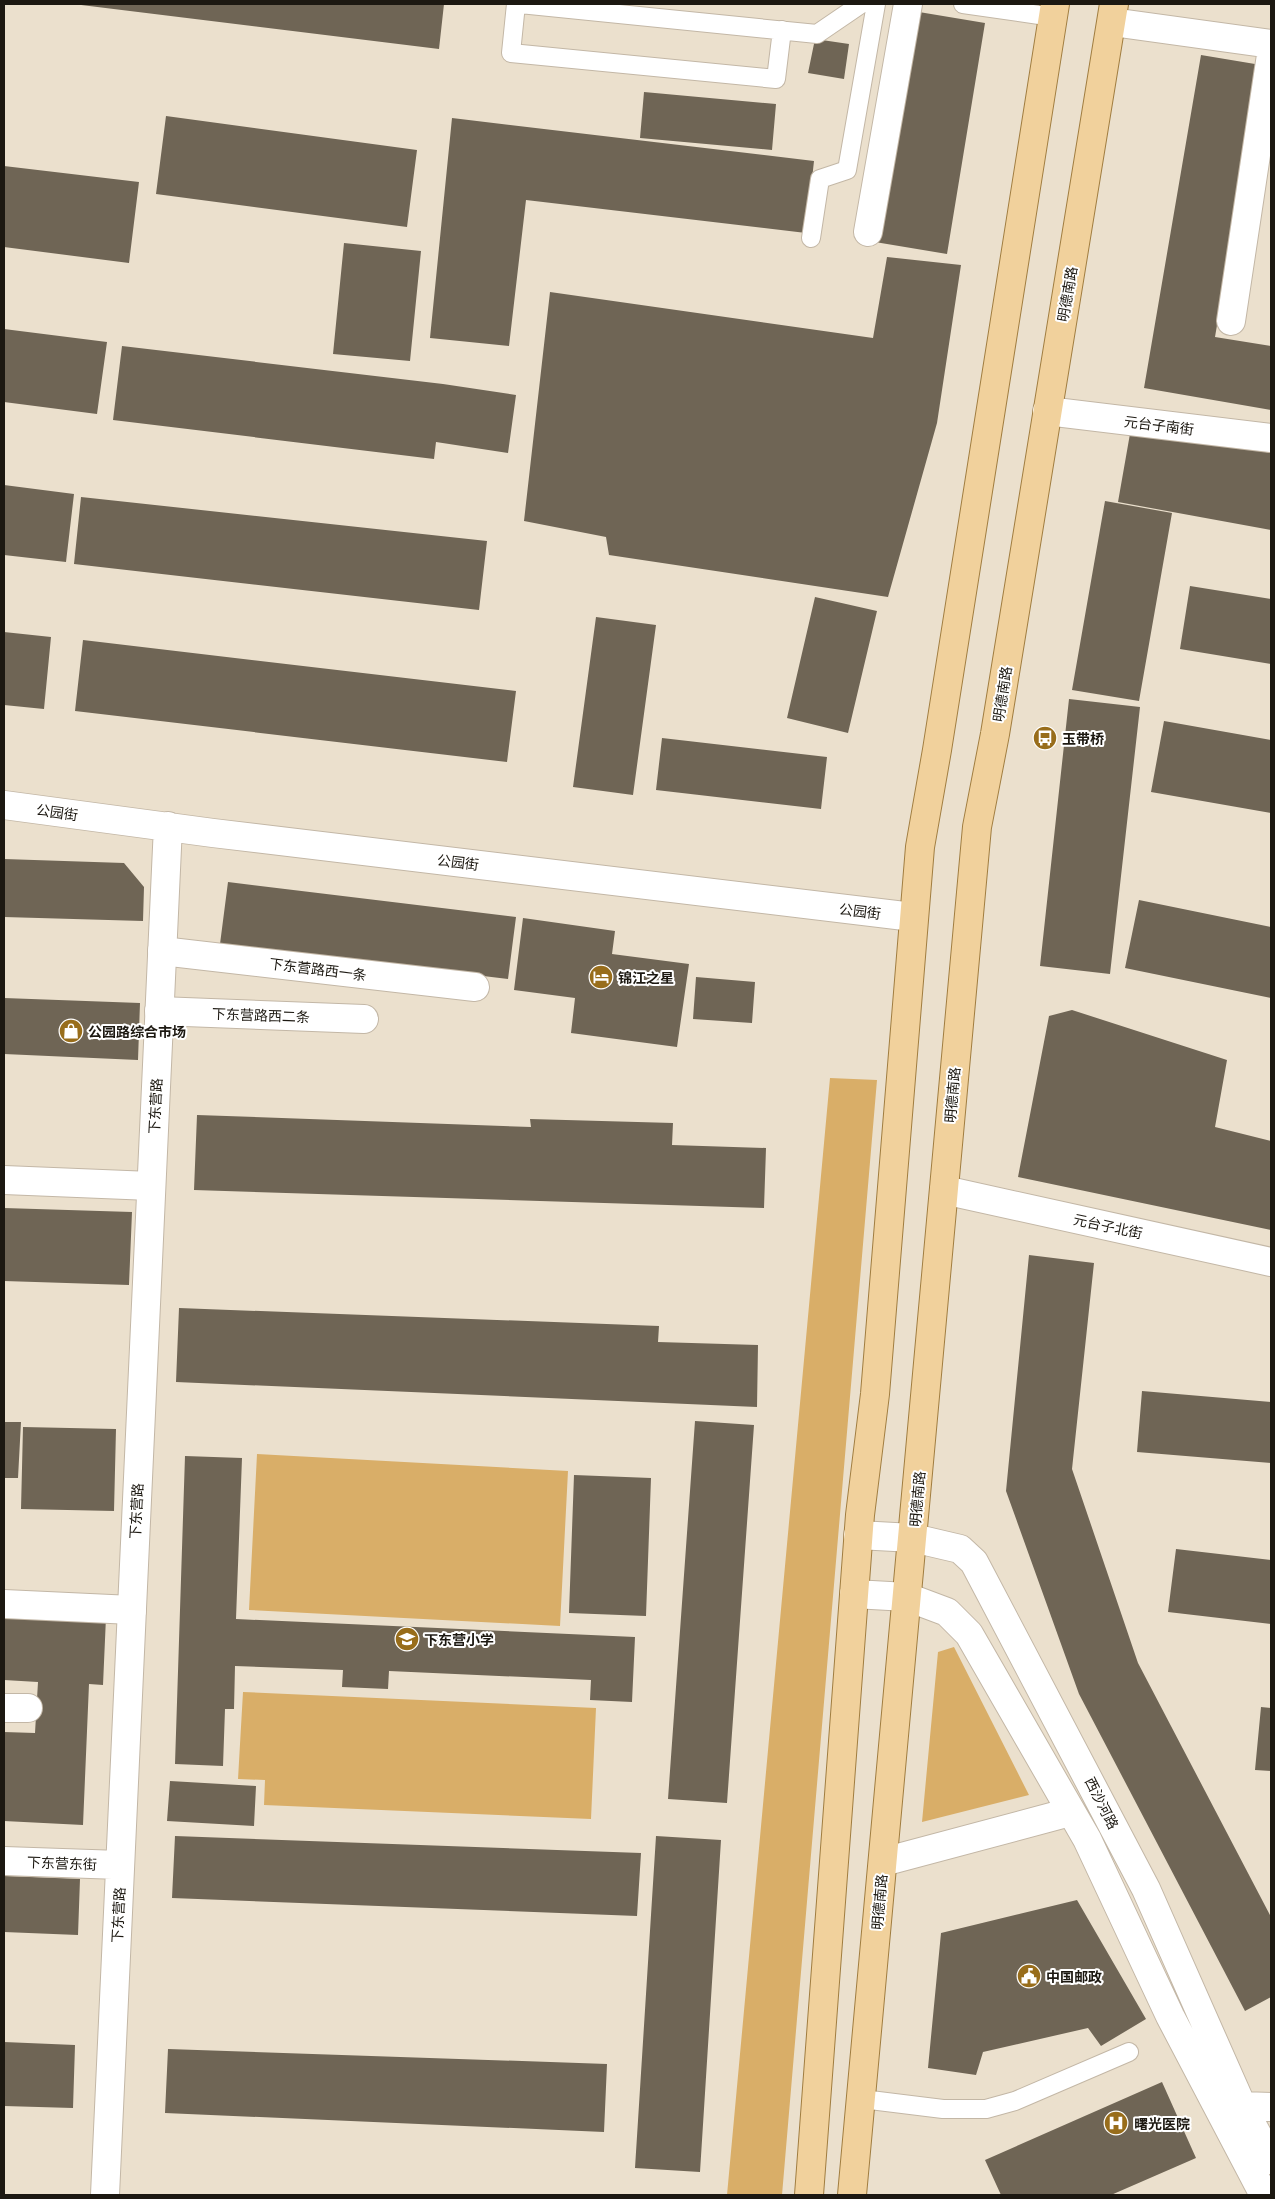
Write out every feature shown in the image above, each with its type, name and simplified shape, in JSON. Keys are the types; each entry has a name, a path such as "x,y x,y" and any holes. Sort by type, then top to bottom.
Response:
{"main road":[{"path":"809,2195 858,1535 875,1394 920,847 1054,11"},
{"name":"明德南路","path":"852,2195 977,827 995,734 1113,13"}],"street":[{"path":"868,232 908,4"},
{"path":"1113,13 1271,44"},
{"path":"1231,321 1271,54"},
{"name":"元台子南街","path":"1047,411 1271,438"},
{"name":"公园街","path":"4,805 913,917"},
{"name":"下东营路","path":"105,2195 168,826"},
{"name":"下东营路西一条","path":"162,951 475,987"},
{"name":"下东营路西二条","path":"159,1011 364,1019"},
{"path":"4,1180 151,1186"},
{"name":"元台子北街","path":"944,1190 1271,1262"},
{"name":"西沙河路","path":"858,1535 913,1538 960,1549 974,1562 1146,1889 1264,2195"},
{"name":"西沙河路","path":"854,1594 908,1597 947,1612 969,1634 1087,1839 1170,2016 1232,2112 1271,2160"},
{"path":"4,1604 132,1610"},
{"path":"883,1862 1070,1812"},
{"name":"下东营东街","path":"4,1861 120,1865"},
{"path":"1232,2112 1271,2107"}],"lane":[{"path":"516,4 511,53 776,79 782,30"},
{"path":"520,4 817,34 861,4"},
{"path":"811,238 820,180 846,170 876,4"},
{"path":"962,4 1054,11"},
{"path":"862,2099 943,2109 986,2109 1014,2101 1129,2052"}],"shaded area":[{"path":"830,1078 877,1080 782,2195 727,2195"},
{"path":"257,1454 568,1471 560,1626 249,1610"},
{"path":"954,1647 1029,1795 922,1822 938,1652"},
{"path":"243,1692 596,1708 591,1819 264,1805 265,1780 238,1779"}],"building":[{"path":"73,4 444,4 439,49"},
{"path":"913,11 985,23 947,254 875,242"},
{"path":"815,39 849,44 844,79 808,73"},
{"path":"1201,55 1261,65 1215,337 1271,346 1271,410 1144,388"},
{"path":"644,92 776,104 772,150 640,138"},
{"path":"166,116 417,150 407,227 156,194"},
{"path":"452,118 814,161 806,233 526,200 509,346 430,338"},
{"path":"4,166 139,182 129,263 4,247"},
{"path":"344,243 421,251 410,361 333,354"},
{"path":"887,257 961,265 937,423 888,597 609,555 606,537 524,521 550,292 873,338"},
{"path":"4,329 107,342 97,414 4,402"},
{"path":"122,346 443,384 516,395 508,453 436,442 434,459 113,420"},
{"path":"1131,428 1271,453 1271,530 1118,502"},
{"path":"4,485 74,494 66,562 4,555"},
{"path":"81,497 487,541 479,610 74,564"},
{"path":"1105,501 1172,513 1139,701 1072,690"},
{"path":"1190,586 1271,599 1271,664 1180,649"},
{"path":"815,597 877,611 848,733 787,718"},
{"path":"596,617 656,625 633,795 573,787"},
{"path":"4,632 51,637 44,709 4,705"},
{"path":"83,640 516,691 507,762 75,711"},
{"path":"1069,699 1140,707 1110,974 1040,966"},
{"path":"1164,721 1271,740 1271,813 1151,792"},
{"path":"662,738 827,757 821,809 656,790"},
{"path":"4,859 124,863 144,887 143,921 4,917"},
{"path":"228,882 516,917 508,979 220,944"},
{"path":"1139,900 1271,927 1271,998 1125,968"},
{"name":"锦江之星","path":"523,918 615,931 612,954 689,964 677,1047 571,1033 575,998 514,990"},
{"path":"696,977 755,982 752,1023 693,1019"},
{"path":"4,998 140,1003 138,1060 4,1054"},
{"path":"1072,1010 1227,1060 1215,1127 1271,1141 1271,1230 1018,1177 1049,1016"},
{"path":"197,1115 531,1127 530,1119 673,1123 672,1145 766,1148 764,1208 194,1190"},
{"path":"4,1208 132,1212 129,1285 4,1281"},
{"path":"1029,1255 1094,1263 1072,1469 1138,1663 1271,1917 1271,1997 1245,2011 1079,1694 1006,1491"},
{"path":"179,1308 659,1326 658,1342 758,1345 757,1407 176,1382"},
{"path":"1142,1391 1271,1402 1271,1463 1137,1452"},
{"path":"695,1421 754,1425 727,1803 668,1799"},
{"path":"4,1422 21,1422 18,1478 4,1478"},
{"path":"23,1427 116,1429 114,1511 21,1509"},
{"path":"185,1456 242,1458 236,1619 635,1637 632,1702 590,1700 591,1680 389,1671 388,1689 342,1687 343,1670 235,1666 234,1709 225,1709 223,1766 175,1764"},
{"path":"574,1475 651,1478 646,1616 569,1613"},
{"path":"1176,1549 1271,1560 1271,1624 1168,1612"},
{"path":"4,1612 106,1617 103,1685 89,1684 83,1825 4,1821 4,1732 35,1733 38,1682 4,1680"},
{"path":"1261,1707 1271,1708 1271,1771 1255,1770"},
{"path":"170,1781 256,1786 254,1826 167,1821"},
{"path":"175,1836 641,1853 637,1916 172,1898"},
{"path":"656,1836 721,1840 700,2172 635,2168"},
{"path":"4,1876 80,1879 78,1935 4,1932"},
{"name":"中国邮政","path":"1077,1900 1146,2019 1101,2046 1088,2028 983,2052 976,2075 928,2068 941,1933"},
{"path":"4,2042 75,2045 73,2108 4,2106"},
{"path":"168,2049 607,2064 604,2132 165,2113"},
{"name":"曙光医院","path":"1162,2082 1196,2158 1111,2195 1001,2195 985,2160"}],"place":[{"name":"玉带桥","path":"1045,738"},
{"name":"锦江之星","path":"601,977"},
{"name":"公园路综合市场","path":"71,1031"},
{"name":"下东营小学","path":"407,1639"},
{"name":"中国邮政","path":"1029,1976"},
{"name":"曙光医院","path":"1116,2123"}]}
